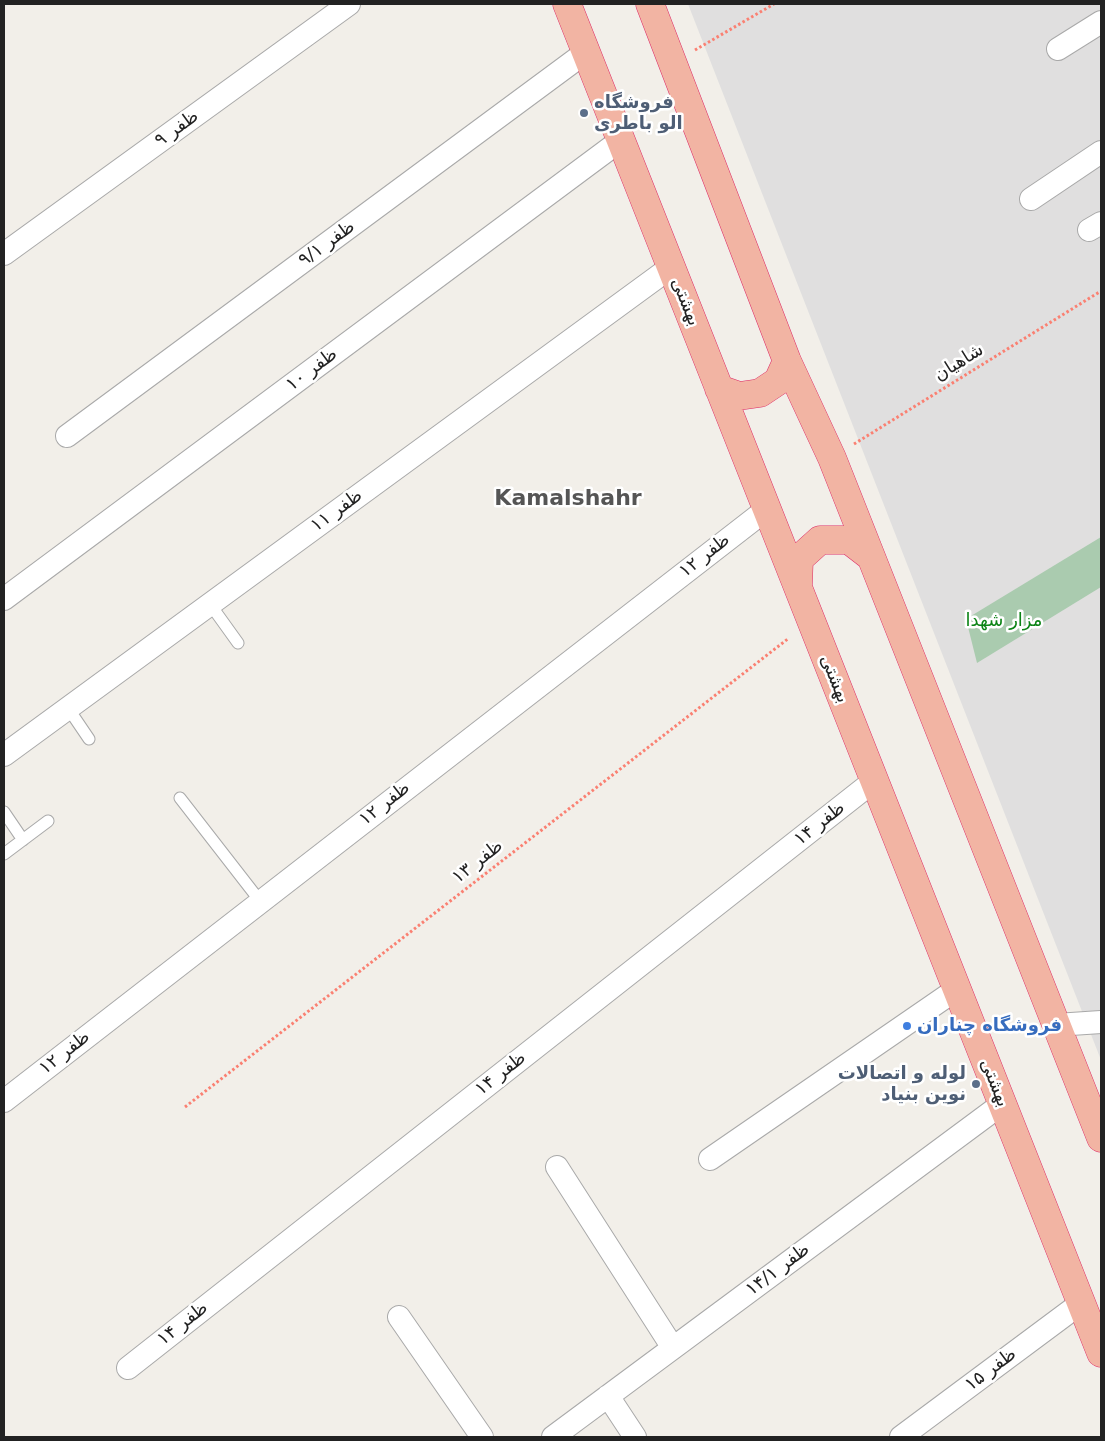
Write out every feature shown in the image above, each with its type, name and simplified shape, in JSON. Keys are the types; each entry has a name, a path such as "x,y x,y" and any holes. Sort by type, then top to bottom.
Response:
{"highway":[{"name":"بهشتی","path":"567,4 1101,1354"},
{"path":"650,4 787,362 832,458 1101,1138"},
{"path":"719,389 739,396 760,393 778,381 787,362"},
{"path":"798,587 799,559 820,540 849,540 871,557"}],"street":[{"name":"ظفر ۹","path":"4,254 349,4"},
{"path":"1058,49 1101,22"},
{"name":"ظفر ۹/۱","path":"67,436 586,52"},
{"name":"ظفر ۱۰","path":"4,599 621,140"},
{"path":"1031,200 1101,152"},
{"name":"ظفر ۱۱","path":"4,755 671,267"},
{"name":"ظفر ۱۲","path":"4,1101 767,509"},
{"name":"ظفر ۱۴","path":"128,1368 875,780"},
{"path":"710,1159 957,989"},
{"path":"1056,1025 1101,1022"},
{"name":"ظفر ۱۴/۱","path":"553,1437 1002,1104"},
{"path":"557,1167 673,1348"},
{"name":"ظفر ۱۵","path":"901,1437 1082,1303"},
{"path":"399,1317 482,1437"},
{"path":"608,1396 635,1437"}],"lane":[{"path":"210,604 238,643"},
{"path":"68,708 89,739"},
{"path":"180,798 260,901"},
{"path":"4,812 23,840"},
{"path":"4,854 48,821"}],"path":[{"path":"673,63 774,4"},
{"name":"شاهیان","path":"832,458 1101,292"},
{"name":"ظفر ۱۳","path":"185,1107 789,637"}],"shaded area":[{"path":"688,4 1101,4 1101,1060"}],"green space":[{"name":"مزار شهدا","path":"1101,537 1101,587 977,663 966,619"}],"place":[{"name":"فروشگاه الو باطری","path":"584,113"},
{"name":"فروشگاه چناران","path":"907,1026"},
{"name":"لوله و اتصالات نوین بنیاد","path":"976,1084"}],"district":[{"name":"Kamalshahr","path":"568,499"}]}
